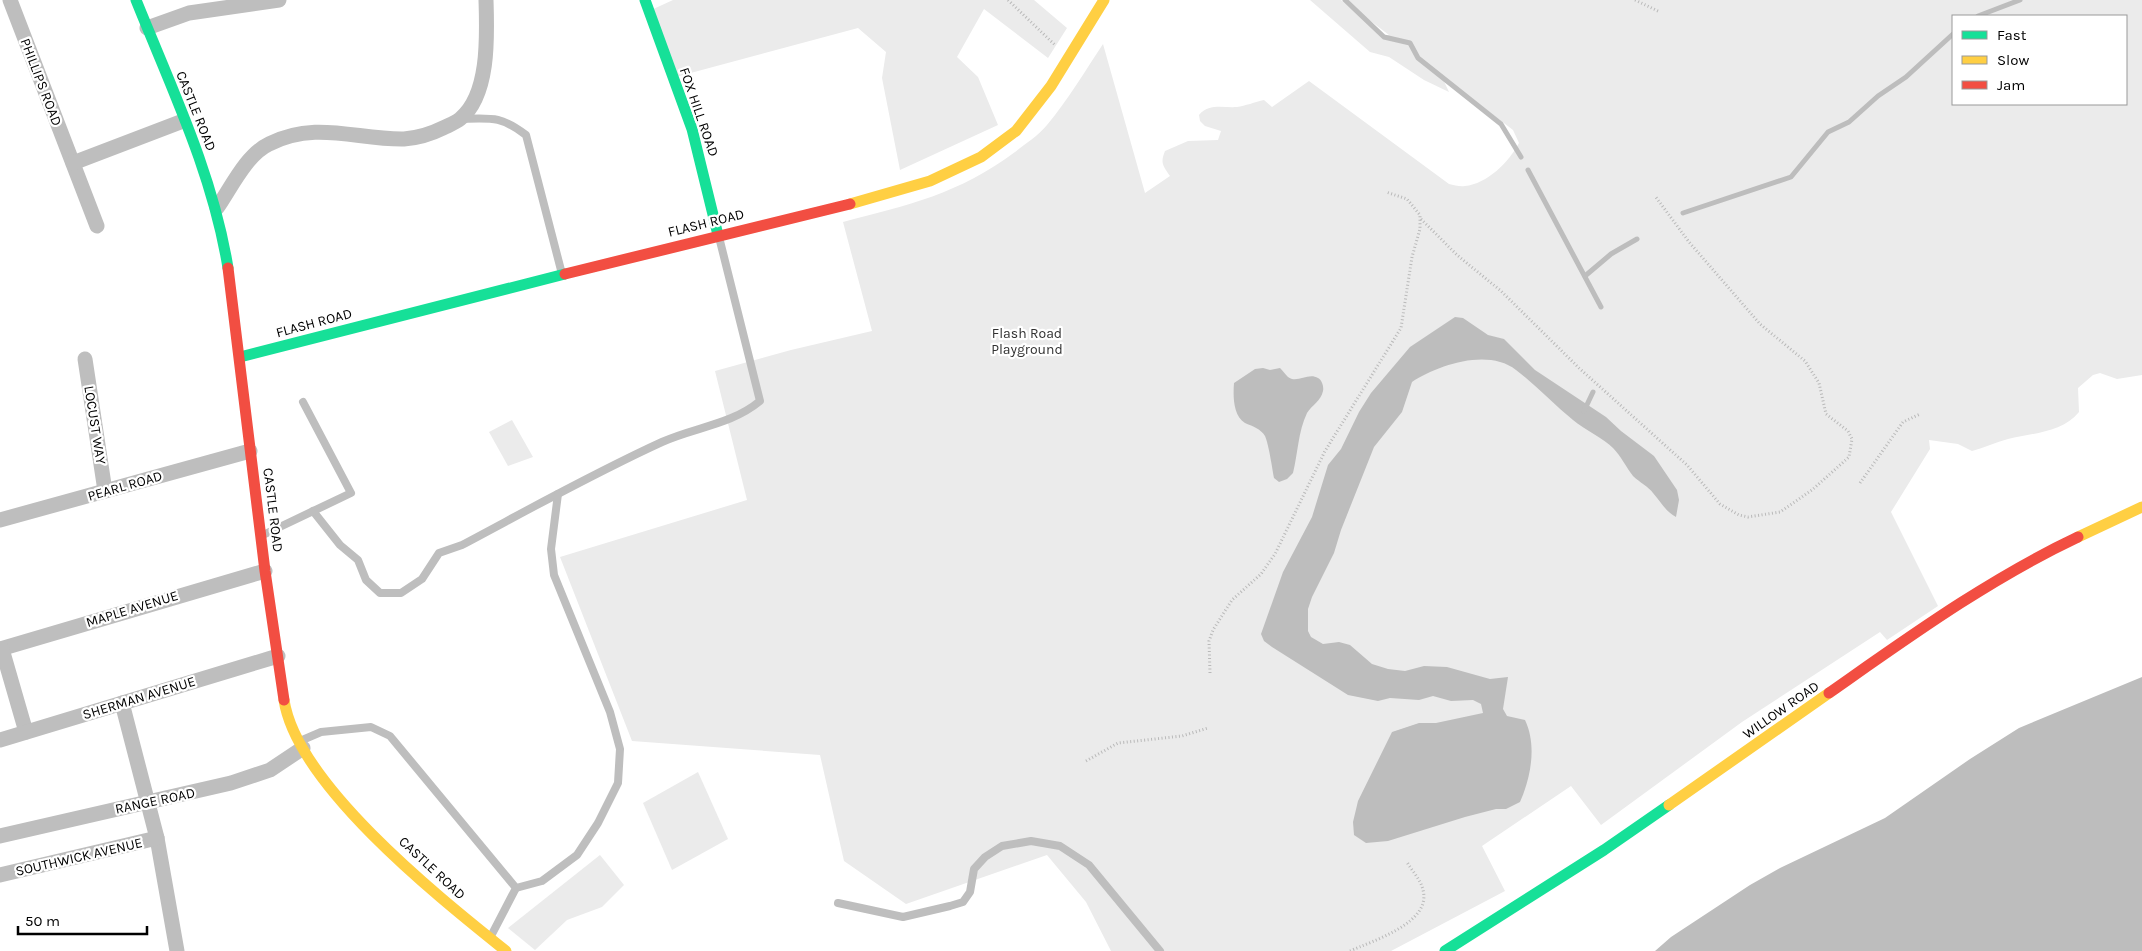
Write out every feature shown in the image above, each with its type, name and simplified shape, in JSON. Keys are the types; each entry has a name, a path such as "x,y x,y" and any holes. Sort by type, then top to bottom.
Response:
{"street":[{"name":"PHILLIPS ROAD","path":"10,0 97,226"},
{"name":"CASTLE ROAD","path":"136,0 217,208 228,261 265,570 285,704 292,729 301,745 342,801 432,891 506,951"},
{"path":"147,28 189,13 279,0"},
{"path":"217,208 251,160 268,144 291,136 330,131 404,139 431,134 460,119 472,104 482,75 487,42 486,0"},
{"name":"FOX HILL ROAD","path":"645,0 692,129 718,235"},
{"name":"FLASH ROAD","path":"240,357 718,235 868,199 930,181 981,157 1016,131 1050,86 1104,0"},
{"path":"73,163 182,121"},
{"name":"LOCUST WAY","path":"85,359 106,491"},
{"name":"PEARL ROAD","path":"0,520 250,451"},
{"name":"WILLOW ROAD","path":"1445,951 1604,850 1956,604 2050,550 2142,507"},
{"name":"MAPLE AVENUE","path":"1,649 265,570"},
{"path":"1,649 26,732"},
{"name":"SHERMAN AVENUE","path":"0,740 278,656"},
{"path":"122,703 157,838 177,951"},
{"name":"RANGE ROAD","path":"0,836 231,783 270,770 301,745"},
{"name":"SOUTHWICK AVENUE","path":"0,875 157,838"}],"lane":[{"path":"460,119 487,118 509,122 526,135 562,276"},
{"path":"313,511 340,545 358,560 366,580 380,593 402,593 422,579 439,554 462,545 665,440 745,414 760,401 718,235"},
{"path":"261,536 351,493 303,402"},
{"path":"490,938 516,888 542,881 577,855 598,823 618,782 620,749 610,712 554,574 551,549 558,494"},
{"path":"301,745 321,732 371,727 390,736 516,888"},
{"path":"838,903 903,917 950,906 962,902 970,892 974,869 985,857 1002,846 1031,841 1060,846 1088,865 1160,951"}],"path":[{"path":"1008,0 1058,48"},
{"path":"1635,0 1660,12"},
{"path":"1210,672 1209,642 1213,630 1232,600 1261,574 1275,554 1325,451 1401,328 1420,219 1418,210 1407,199 1386,192"},
{"path":"1420,219 1457,255 1501,291 1579,368 1687,465 1720,504 1739,515 1748,517 1780,512 1812,490 1849,457 1852,439 1848,431 1826,414 1819,383 1805,361 1760,324 1689,242 1656,196"},
{"path":"1860,483 1903,422 1920,414"},
{"path":"1086,761 1118,743 1182,736 1208,728"},
{"path":"1350,951 1407,924 1418,912 1423,901 1423,888 1407,862"}],"green space":[{"path":"673,0 1034,0 1067,28 1048,58 984,9 957,57 978,77 998,125 900,170 882,78 886,52 858,28 672,78 649,11"},
{"name":"Flash Road Playground","path":"1310,0 1341,0 1381,35 1389,35 1343,0 2142,0 2142,375 2117,379 2100,373 2093,375 2078,388 2079,412 2064,424 2046,431 2008,439 1972,451 1958,444 1929,440 1930,449 1891,512 1938,606 1887,640 1880,632 1742,722 1601,825 1571,786 1482,846 1505,891 1391,951 1111,951 1086,902 1047,855 906,904 844,861 820,755 632,741 560,557 747,500 715,371 791,350 872,331 843,222 889,210 953,188 974,178 1015,152 1040,133 1047,125 1069,96 1103,44 1145,193 1170,176 1163,164 1165,151 1188,141 1218,140 1221,131 1205,126 1200,121 1199,115 1203,111 1212,107 1237,107 1264,100 1272,107 1309,81 1449,184 1463,186 1489,177 1515,150 1519,143 1513,130 1441,75 1449,92 1424,80 1389,57 1370,52"},
{"path":"512,420 533,457 508,466 489,432"},
{"path":"698,772 728,839 672,870 643,803"},
{"path":"600,855 624,885 602,907 567,920 535,950 508,928"}],"shaded area":[{"path":"1455,317 1463,318 1488,335 1504,339 1535,370 1606,417 1654,456 1677,490 1679,500 1676,517 1666,509 1649,489 1633,476 1613,448 1573,420 1516,370 1505,364 1492,360 1463,361 1435,370 1412,382 1402,412 1374,447 1341,530 1334,553 1312,597 1308,609 1308,631 1311,637 1323,644 1339,642 1350,645 1372,664 1388,669 1405,671 1424,666 1447,667 1490,679 1508,677 1503,709 1507,716 1525,720 1529,730 1532,750 1530,772 1520,802 1506,809 1496,809 1465,817 1388,841 1366,843 1354,835 1353,822 1358,801 1392,732 1419,723 1436,723 1483,713 1481,704 1473,700 1451,701 1433,696 1419,700 1390,698 1378,701 1348,695 1272,647 1264,641 1261,634 1283,572 1312,517 1328,465 1341,449 1359,412 1371,393 1410,347"},
{"path":"1263,368 1270,370 1280,368 1291,379 1310,376 1318,378 1321,380 1323,388 1320,398 1307,413 1304,420 1293,473 1287,479 1279,482 1274,478 1265,436 1259,430 1241,420 1235,405 1234,383 1255,369"},
{"path":"2142,677 2142,951 1655,951 1671,937 1750,885 1780,868 1885,818 1970,759 2019,728"}],"waterway":[{"path":"1345,0 1384,37 1410,43 1418,58 1501,124 1521,157"},
{"path":"1981,15 2020,0"},
{"path":"1683,213 1791,177 1828,132 1849,122 1878,96 1906,77 1952,35"},
{"path":"1528,170 1601,307"},
{"path":"1585,276 1611,254 1637,239"},
{"path":"1584,411 1593,392"}],"traffic: fast":[{"path":"136,0 177,98 202,165 221,233 228,268"},
{"path":"645,0 692,129 718,235"},
{"path":"240,357 565,274"},
{"path":"1445,951 1604,850 1669,805"}],"traffic: slow":[{"path":"850,204 930,181 981,157 1016,131 1051,86 1104,0"},
{"path":"2078,537 2142,507"},
{"path":"1669,805 1829,693"},
{"path":"284,700 295,733 315,768 343,803 375,838 410,871 506,951"}],"traffic: jam":[{"path":"565,274 850,204"},
{"path":"228,268 265,571 284,700"},
{"path":"1829,693 1919,630 1981,590 2045,553 2078,537"}]}
